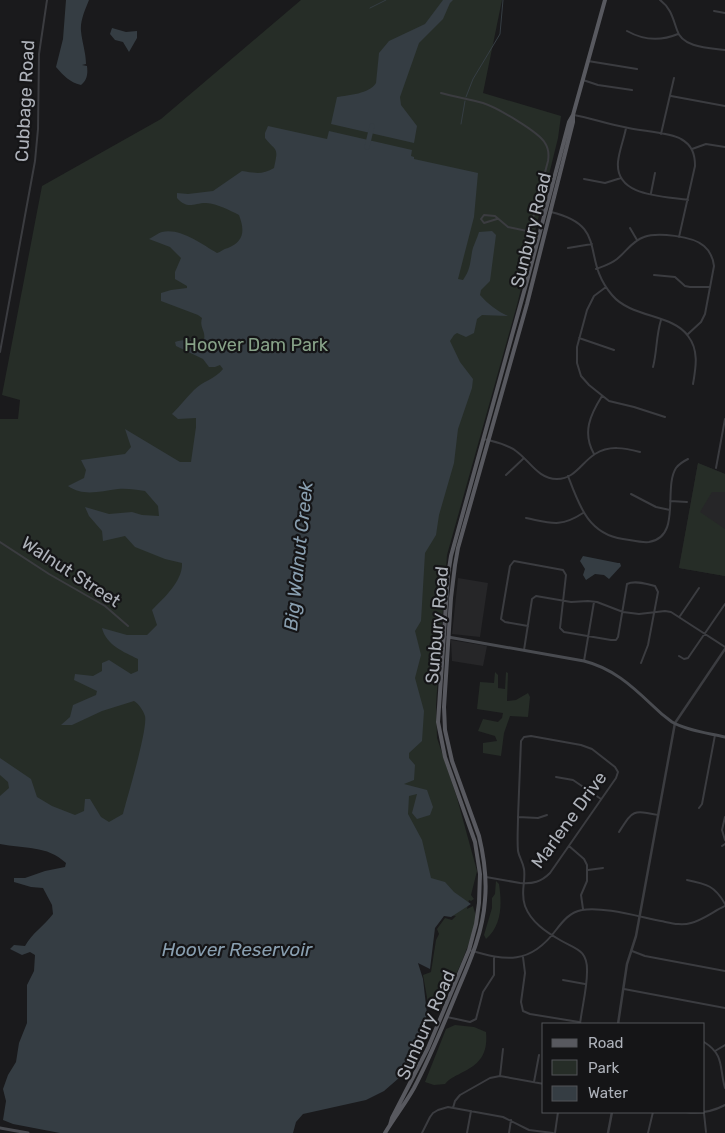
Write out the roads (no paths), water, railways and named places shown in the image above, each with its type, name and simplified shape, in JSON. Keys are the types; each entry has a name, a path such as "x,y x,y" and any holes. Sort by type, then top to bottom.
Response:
{"main road":[{"name":"Sunbury Road","path":"385,1133 414,1088 447,1017 474,952 483,921 486,900 486,877 479,836 447,743 444,717 447,670 446,636 450,598 447,586 451,556 527,304 552,195 551,186 605,0"},
{"name":"Sunbury Road","path":"390,1125 428,1048 468,950 480,903 480,876 473,835 440,738 439,710 454,566 480,472 492,410 574,122 573,115"},
{"path":"446,636 584,661 600,666 616,674 675,724 725,737"},
{"path":"0,1128 28,1133"}],"street":[{"name":"Cubbage Road","path":"0,352 35,161 38,129 39,54 47,0"},
{"path":"660,0 672,14 678,34 689,43 725,50"},
{"path":"714,11 725,13"},
{"path":"627,31 637,36 659,39 669,38 678,34"},
{"path":"588,61 637,69"},
{"path":"661,134 674,78"},
{"path":"582,80 598,85 632,90"},
{"path":"441,93 489,106 544,140 549,160 529,231 508,227 497,218 493,215 487,214 482,216 481,219 484,223 497,218"},
{"path":"671,96 725,106"},
{"path":"573,115 681,139 692,149 695,157 695,166 679,237"},
{"path":"626,128 618,160 621,178 628,187 636,191 688,200"},
{"path":"692,149 706,144 725,147"},
{"path":"651,194 655,173"},
{"path":"584,179 605,183 621,178"},
{"path":"536,208 567,216 580,223 589,234 596,269 606,287 618,302 630,309 672,323 688,334 695,347 696,360 693,384"},
{"path":"630,228 636,240"},
{"path":"596,269 617,259 636,240 644,236 656,234 699,242 709,252 714,266 705,314 701,322 688,334"},
{"path":"568,248 592,244"},
{"path":"654,275 674,278 685,286 710,287"},
{"path":"606,287 591,300 579,338 576,355 579,370 585,381 602,396 614,403 665,417"},
{"path":"653,367 657,333 661,320"},
{"path":"579,338 614,350"},
{"path":"594,454 588,441 588,432 592,412 602,396"},
{"path":"716,468 725,419"},
{"path":"486,439 510,447 535,470 544,476 555,478 568,476 594,454 612,448 640,452"},
{"path":"719,451 725,452"},
{"path":"506,475 524,458"},
{"path":"568,476 583,513 594,526 612,536 645,542 657,540 667,528 672,480 676,468 688,459"},
{"path":"630,494 656,508 670,510"},
{"path":"670,501 687,502"},
{"path":"526,518 559,523 583,513"},
{"name":"Walnut Street","path":"0,542 49,574 105,606 128,626"},
{"path":"528,626 506,622 501,619 512,562 516,561 560,569 565,572 559,625 561,630 588,636 616,640 627,585 631,582 653,586 657,588 654,612 648,645 641,663"},
{"path":"680,616 699,588"},
{"path":"524,650 534,596 594,602 623,612 639,614 665,610 680,616 725,648 675,724 640,917 627,964 618,1023"},
{"path":"584,661 594,602"},
{"path":"679,656 684,659 688,658 725,604"},
{"path":"698,808 702,804 715,735"},
{"name":"Marlene Drive","path":"480,876 523,883 536,882 546,877 616,778 618,772 615,767 592,749 581,745 531,736 524,737 521,741 518,818"},
{"path":"556,777 573,780 601,799"},
{"path":"619,832 635,812 658,815"},
{"path":"523,957 525,973 521,1002 523,1010 530,1014 580,1023 587,971 585,958 576,947 552,935 538,925 529,914 523,901 524,868 518,853 518,818 538,818 546,815"},
{"path":"725,817 722,830 725,840"},
{"path":"569,846 584,859 588,870 587,881 581,895 583,910"},
{"path":"588,870 603,868"},
{"path":"468,950 494,958 510,959 523,957 539,949 571,914 583,910 598,910 678,924 690,924 725,905 720,895 708,885 687,880"},
{"path":"631,951 645,956 725,971"},
{"path":"447,1017 470,1022 476,1019 483,992 494,975 494,958"},
{"path":"563,980 585,984"},
{"path":"623,989 725,1008"},
{"path":"705,1043 715,1051 721,1062 725,1088"},
{"path":"715,1051 725,1045"},
{"path":"500,1076 504,1049"},
{"path":"534,1082 539,1055"},
{"path":"453,1108 457,1098 463,1092 490,1078 500,1076 542,1084"},
{"path":"705,1113 725,1105"},
{"path":"422,1133 430,1117 443,1108 503,1117 529,1130 554,1133 558,1113"},
{"path":"467,1133 471,1111"},
{"path":"608,1133 612,1113"},
{"path":"648,1133 653,1113"},
{"path":"704,1113 706,1132"},
{"path":"509,1133 512,1120"}],"water":[{"path":"66,0 89,0 81,27 86,64 82,65 87,66 87,72 86,79 81,85 64,76 56,67 63,39"},
{"path":"443,0 453,0 443,19 419,43 400,97 401,105 417,126 414,143 331,124 337,97 369,90 373,87 376,83 379,53 389,41 425,24"},
{"path":"112,28 126,32 137,31 137,38 129,52 123,42 115,40 110,34"},
{"name":"Hoover Reservoir","path":"268,126 327,139 329,131 412,150 411,156 414,159 478,173 474,217 458,279 463,280 467,273 479,232 492,231 496,235 490,281 481,290 480,295 493,307 508,316 482,315 477,319 474,333 466,337 457,333 450,341 460,362 473,379 472,388 458,429 454,463 439,515 436,535 425,553 421,621 415,631 421,655 415,678 424,711 422,741 409,753 409,758 415,765 414,780 404,784 427,790 433,807 430,815 417,819 412,813 417,794 409,796 408,814 422,840 431,878 445,882 454,892 471,904 451,917 444,916 435,928 430,969 418,963 423,979 427,1014 418,1050 407,1071 384,1091 366,1100 303,1114 296,1122 293,1133 60,1133 13,1124 3,1120 6,1101 3,1089 8,1075 16,1062 19,1043 27,1023 27,985 34,971 35,955 30,952 22,955 10,949 14,945 25,946 53,914 52,905 43,888 14,882 14,878 25,878 65,867 66,863 59,857 43,850 0,844 0,796 9,788 8,782 0,775 0,758 31,779 37,797 52,806 75,815 84,811 85,799 90,799 101,817 109,822 123,814 143,735 145,716 141,707 134,701 102,711 72,725 61,725 70,717 73,705 96,695 97,691 74,680 75,674 93,676 102,671 102,663 109,660 131,674 138,671 138,659 111,643 102,628 127,635 147,635 157,625 152,610 176,583 182,563 165,559 135,547 125,536 103,541 102,531 89,516 85,507 109,514 132,512 142,515 159,516 158,506 145,491 121,489 86,492 68,486 84,478 86,470 81,460 125,454 131,447 125,429 180,462 191,462 196,418 178,419 172,414 194,390 223,369 220,365 209,367 203,359 176,346 175,342 178,341 204,340 201,324 202,318 161,301 161,293 187,288 187,286 175,279 175,272 181,258 170,247 149,239 162,232 176,232 217,253 237,242 242,235 239,215 206,203 184,204 177,198 177,193 188,194 213,191 242,171 262,173 274,168 276,150 265,138"},
{"path":"583,556 620,563 621,566 609,579 604,575 595,574 586,580 583,575 585,569 580,561"}],"waterway":[{"path":"370,8 386,0"},
{"path":"466,97 473,79 500,34 503,0"},
{"path":"461,124 465,101"},
{"name":"Big Walnut Creek","path":"367,147 372,126"}],"park label":[{"name":"Hoover Dam Park","path":"256,345"}]}
